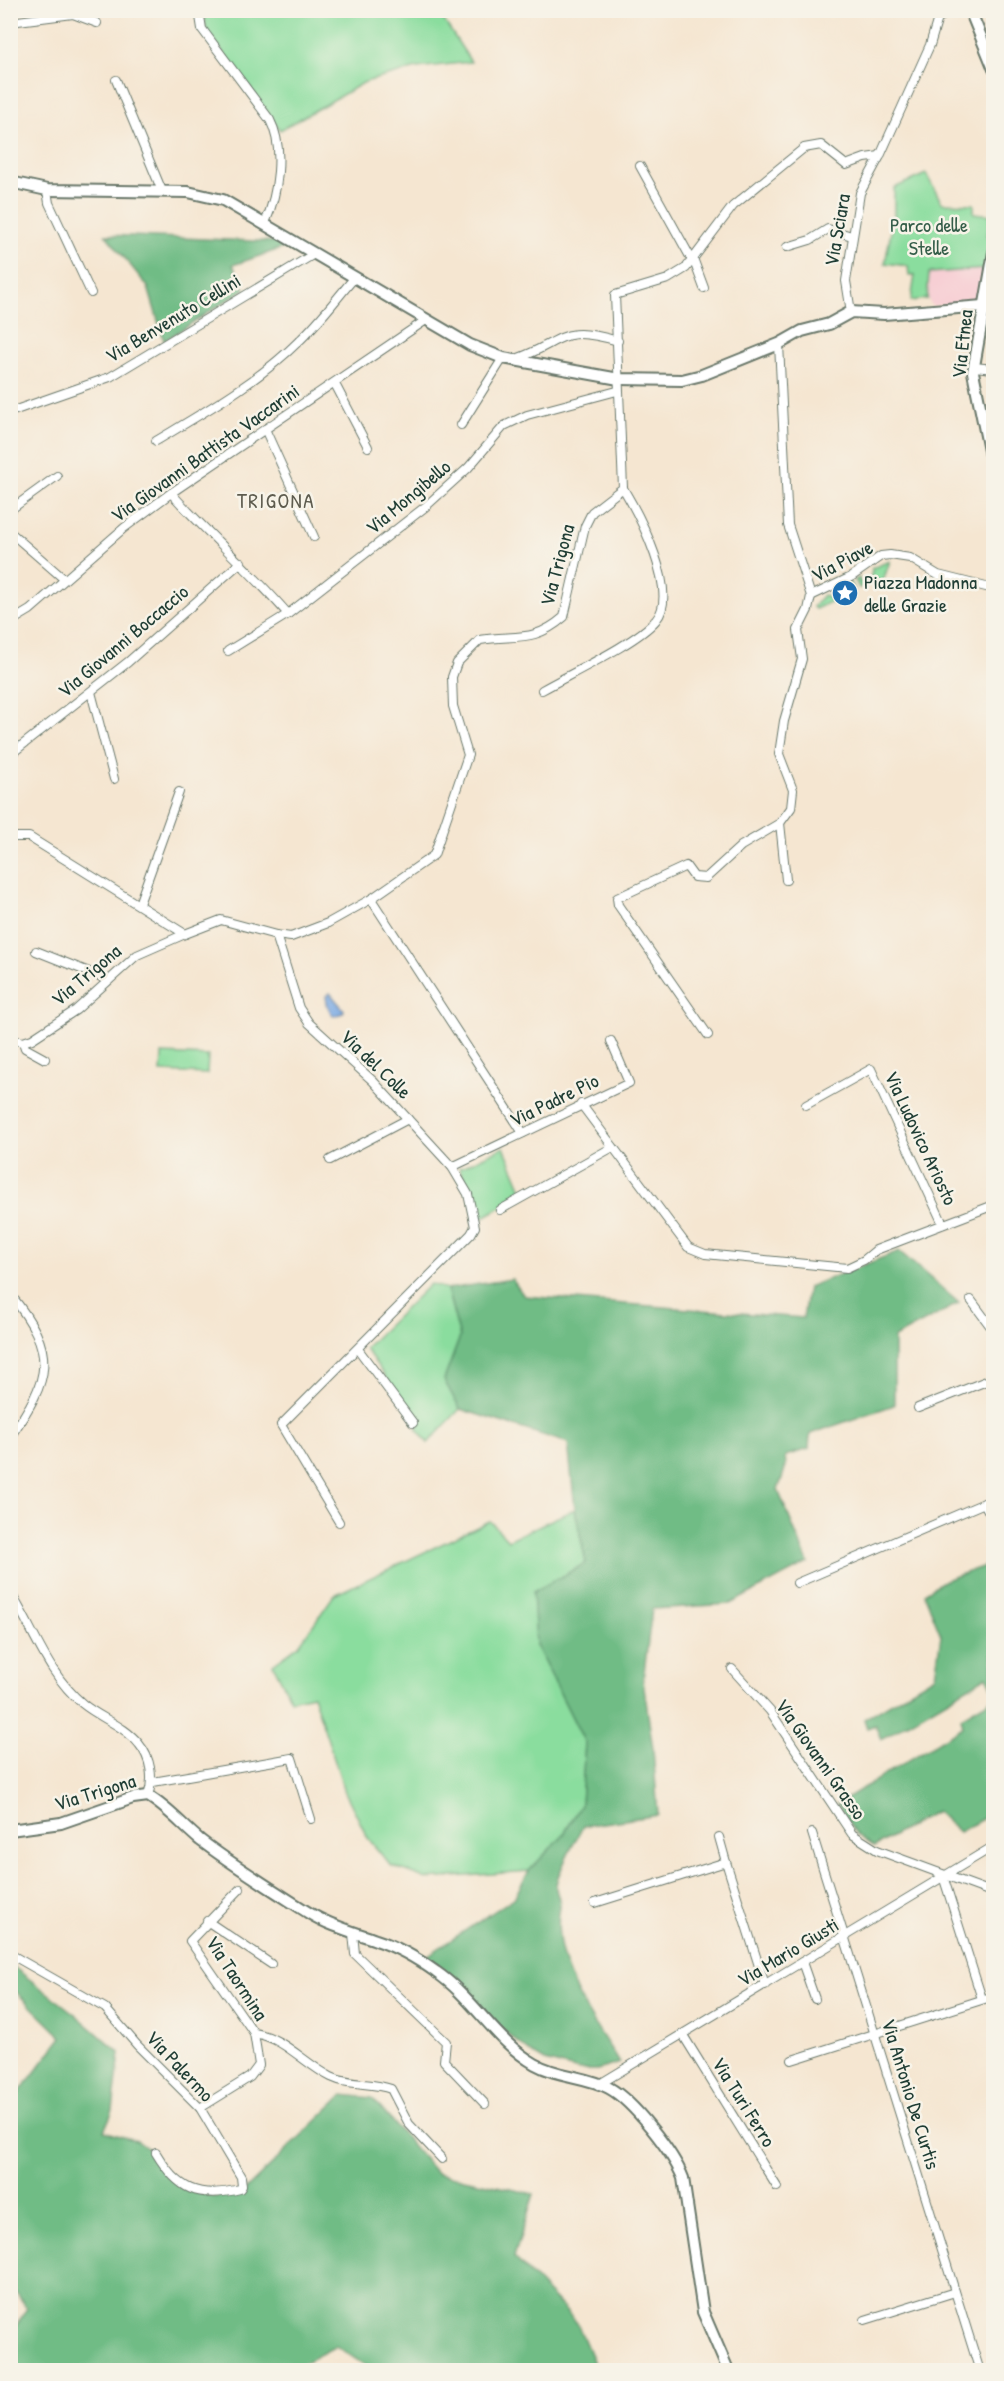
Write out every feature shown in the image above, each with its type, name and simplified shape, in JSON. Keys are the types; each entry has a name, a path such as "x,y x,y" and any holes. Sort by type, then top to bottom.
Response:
{"street":[{"path":"199,10 202,29 270,120 276,135 276,192 265,223"},
{"name":"Via Sciara","path":"851,312 846,281 860,193 880,156 930,45 938,18 954,10"},
{"path":"993,15 986,10 972,13 993,69"},
{"path":"10,22 73,14 97,23"},
{"path":"116,80 162,191"},
{"path":"542,690 642,632 657,620 662,610 665,594 656,561 632,501 623,488 617,391 619,379 615,295 668,279 693,262 733,206 804,148 820,145 846,165 865,158 880,156"},
{"path":"640,166 693,262 704,288"},
{"path":"10,182 47,190 188,192 213,197 265,223 470,345 508,359 619,379 682,380 702,375 779,344 802,331 829,324 851,312 884,314 983,306"},
{"path":"47,190 49,203 91,293"},
{"path":"787,247 810,240 828,229 852,236"},
{"name":"Via Etnea","path":"993,252 992,270 983,306 974,367 974,381 993,475"},
{"name":"Via Benvenuto Cellini","path":"10,412 110,377 314,254"},
{"path":"156,441 221,402 266,370 301,340 355,278"},
{"name":"Via Giovanni Battista Vaccarini","path":"10,622 30,610 124,528 171,493 335,384 426,320"},
{"path":"461,425 508,359 579,332 618,341"},
{"name":"Via Piave","path":"779,344 788,525 811,596 851,577 881,556 890,555 910,558 938,574 993,589"},
{"path":"974,367 993,369"},
{"path":"335,384 368,447"},
{"name":"Via Mongibello","path":"228,651 288,614 425,507 468,468 504,426 527,415 617,391"},
{"path":"265,429 314,537"},
{"path":"10,510 57,476"},
{"name":"Via Trigona","path":"276,935 291,937 304,933 371,899 424,865 434,855 468,755 453,706 452,678 457,663 480,640 524,639 557,623 564,617 585,526 592,512 623,488"},
{"path":"171,493 207,532 241,562 288,614"},
{"path":"10,532 64,579"},
{"name":"Via Giovanni Boccaccio","path":"16,750 91,692 241,562"},
{"path":"708,1035 618,905 617,898 686,866 694,877 706,878 741,846 780,823 790,807 793,790 781,764 780,744 789,699 802,658 798,630 808,610 811,596"},
{"path":"91,692 114,779"},
{"path":"139,904 179,792"},
{"path":"780,823 786,880"},
{"path":"10,837 28,837 185,934 221,920 276,935"},
{"path":"371,899 523,1133"},
{"name":"Via Trigona","path":"24,1042 76,1010 137,955 185,934"},
{"name":"Via del Colle","path":"276,935 293,994 309,1023 373,1081 452,1167 468,1194 475,1227 471,1234 281,1425 339,1522"},
{"path":"36,951 109,980"},
{"path":"10,1039 24,1042 25,1048 45,1059"},
{"name":"Via Padre Pio","path":"452,1167 629,1083 611,1041"},
{"name":"Via Ludovico Ariosto","path":"806,1105 871,1068 943,1224"},
{"path":"581,1104 688,1247 705,1254 847,1268 864,1260 876,1250 993,1205"},
{"path":"330,1160 408,1119"},
{"path":"500,1210 613,1147"},
{"path":"10,1294 40,1336 44,1359 37,1393 10,1437"},
{"path":"971,1300 993,1331"},
{"path":"358,1349 413,1424"},
{"path":"918,1408 993,1378"},
{"path":"797,1583 993,1499"},
{"path":"984,1503 993,1521"},
{"name":"Via Trigona","path":"10,1592 26,1617 42,1654 52,1668 82,1703 139,1743 153,1782 148,1796 133,1798 61,1823 10,1830"},
{"name":"Via Giovanni Grasso","path":"732,1669 770,1711 852,1834 877,1850 993,1893"},
{"path":"153,1782 292,1758 311,1819"},
{"path":"148,1796 164,1806 200,1839 303,1909 353,1933 397,1948 437,1972 459,1990 508,2044 536,2065 610,2088 624,2101 675,2158 683,2178 703,2312 728,2370"},
{"name":"Via Antonio De Curtis","path":"812,1833 978,2365"},
{"path":"719,1837 765,1985"},
{"name":"Via Mario Giusti","path":"598,2085 993,1846"},
{"path":"595,1903 726,1862"},
{"path":"943,1876 982,1999"},
{"name":"Via Taormina","path":"200,2108 255,2072 259,2058 254,2033 190,1941 240,1888"},
{"path":"207,1921 271,1964"},
{"path":"353,1933 355,1954 446,2042 444,2061 485,2104"},
{"name":"Via Palermo","path":"10,1954 105,2008 137,2045 200,2108 241,2177 240,2189 215,2195 197,2191 174,2178 156,2153"},
{"path":"802,1962 815,1999"},
{"path":"792,2060 993,1996"},
{"path":"254,2033 271,2036 281,2041 333,2078 391,2089 409,2124 442,2159"},
{"name":"Via Turi Ferro","path":"683,2035 777,2187"},
{"path":"866,2320 955,2292"}],"shaded area":[{"path":"985,269 978,299 974,302 932,306 928,300 928,273"}],"green space":[{"path":"204,11 438,11 471,62 417,68 365,82 280,130 206,29"},
{"name":"Parco delle Stelle","path":"926,174 942,203 974,204 974,213 991,215 987,236 991,237 985,269 929,273 927,299 911,301 915,275 909,276 908,266 885,263 894,216 894,188"},
{"path":"106,235 281,242 283,248 233,265 245,289 164,341 148,287"},
{"path":"890,561 883,581 873,581 859,588 855,580 859,578 860,583 871,577 872,568"},
{"path":"850,583 854,591 815,609 813,607 823,595 832,598 837,593 847,593 849,587 844,586"},
{"path":"162,1054 208,1056 207,1074 161,1072"},
{"path":"504,1147 524,1194 480,1219 474,1197 459,1168"},
{"path":"899,1251 959,1303 894,1338 894,1405 810,1434 809,1449 785,1456 786,1466 778,1490 808,1563 730,1604 652,1609 643,1680 653,1749 658,1815 583,1826 564,1863 556,1885 560,1904 558,1927 567,1969 586,2009 620,2063 597,2070 579,2070 545,2061 528,2051 490,2019 458,1980 427,1956 514,1898 529,1871 564,1834 581,1805 585,1743 536,1645 533,1592 586,1563 575,1509 568,1443 460,1409 444,1380 460,1337 447,1289 512,1279 524,1296 803,1318 808,1287"},
{"path":"430,1284 447,1289 460,1337 444,1380 460,1409 428,1443 416,1428 419,1425 365,1348"},
{"path":"575,1509 586,1563 536,1645 585,1743 581,1805 564,1834 529,1871 427,1879 390,1865 368,1838 345,1792 313,1695 291,1700 273,1664 299,1645 334,1595 490,1521 508,1540"},
{"path":"993,1563 993,1688 987,1676 881,1739 875,1725 867,1728 864,1719 935,1676 941,1635 924,1593 945,1580"},
{"path":"993,1698 993,1813 959,1832 936,1811 874,1847 857,1835 837,1804 963,1727 961,1717"},
{"path":"11,1965 75,2014 120,2053 113,2110 104,2131 137,2141 150,2150 162,2168 182,2188 214,2197 244,2191 343,2095 372,2098 436,2173 534,2194 514,2257 577,2323 597,2370 372,2370 336,2346 290,2370 124,2370 117,2367 106,2370 11,2370 11,2335 27,2308 11,2285 11,2103 62,2037 11,1987"}],"water":[{"path":"330,993 344,1010 343,1013 334,1016 330,1012 326,996"}],"place":[{"name":"Piazza Madonna delle Grazie","path":"845,593"}],"district":[{"name":"TRIGONA","path":"276,501"}]}
